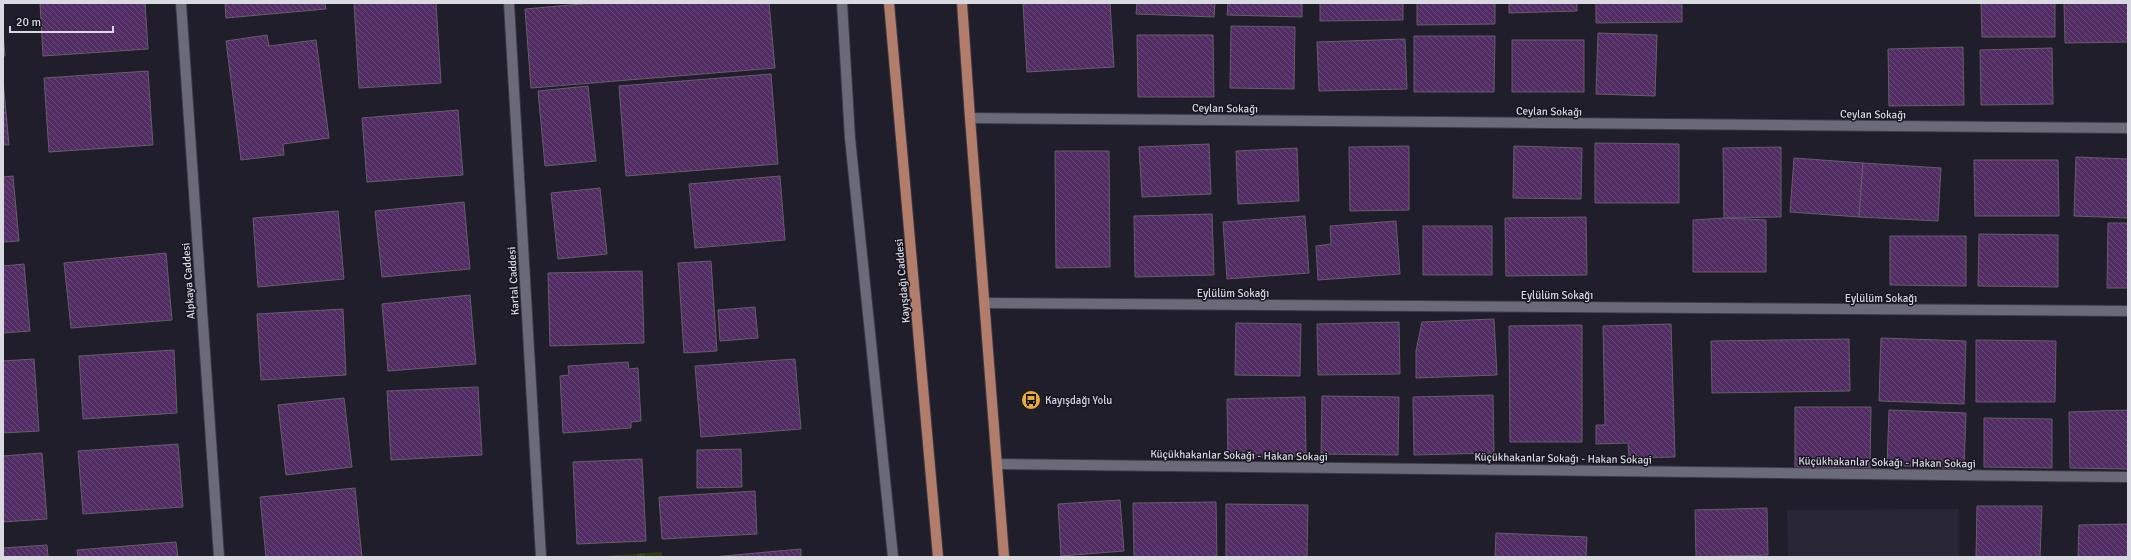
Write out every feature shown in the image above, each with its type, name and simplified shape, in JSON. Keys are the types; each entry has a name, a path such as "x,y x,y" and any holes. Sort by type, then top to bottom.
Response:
{"main road":[{"name":"Kayışdağı Caddesi","path":"889,3 938,557"},
{"path":"962,3 1004,557"}],"street":[{"name":"Alpkaya Caddesi","path":"181,3 220,557"},
{"name":"Kartal Caddesi","path":"509,3 541,557"},
{"path":"842,3 850,138 893,557"},
{"name":"Ceylan Sokağı","path":"970,118 2128,128"},
{"name":"Eylülüm Sokağı","path":"985,303 2128,311"},
{"name":"Küçükhakanlar Sokağı - Hakan Sokagi","path":"997,464 2128,477"}],"shaded area":[{"path":"1959,509 1959,557 1788,557 1787,510"}],"green space":[{"path":"662,552 662,557 592,557"}],"building":[{"path":"40,3 145,3 148,49 43,56"},
{"path":"225,3 325,3 326,9 226,18"},
{"path":"354,3 436,3 441,83 359,88"},
{"path":"593,3 769,3 775,68 531,88 525,9"},
{"path":"1023,3 1110,3 1114,67 1027,72"},
{"path":"1137,3 1215,3 1214,17 1136,14"},
{"path":"1228,3 1302,3 1302,17 1227,15"},
{"path":"1320,3 1403,3 1403,20 1320,21"},
{"path":"1417,3 1495,3 1495,24 1417,25"},
{"path":"1509,3 1577,3 1577,11 1509,13"},
{"path":"1596,3 1682,3 1682,22 1596,23"},
{"path":"1981,3 2055,3 2055,37 1982,37"},
{"path":"2064,3 2128,3 2128,42 2065,43"},
{"path":"1231,26 1295,27 1294,89 1230,88"},
{"path":"3,31 5,56 3,56"},
{"path":"1598,33 1657,35 1655,96 1596,94"},
{"path":"267,35 269,46 316,40 329,138 283,144 284,155 241,160 226,41"},
{"path":"1137,35 1213,35 1214,97 1138,97"},
{"path":"1414,36 1495,36 1494,92 1414,92"},
{"path":"1405,39 1407,89 1319,91 1317,42"},
{"path":"1512,40 1584,40 1584,92 1512,92"},
{"path":"1963,47 1964,105 1889,106 1888,49"},
{"path":"2052,48 2053,104 1981,105 1980,50"},
{"path":"148,71 153,145 49,152 44,78"},
{"path":"771,74 778,164 626,176 619,86"},
{"path":"3,80 9,145 3,145"},
{"path":"588,86 596,161 545,166 538,91"},
{"path":"458,110 463,175 367,182 362,118"},
{"path":"1595,143 1679,144 1679,203 1595,203"},
{"path":"1209,144 1211,194 1142,197 1139,147"},
{"path":"1409,146 1409,210 1350,211 1349,147"},
{"path":"1514,146 1582,148 1581,199 1513,198"},
{"path":"1781,147 1781,217 1724,218 1723,148"},
{"path":"1297,148 1299,201 1238,204 1236,151"},
{"path":"1055,151 1109,151 1110,267 1056,268"},
{"path":"2076,157 2128,159 2128,218 2074,216"},
{"path":"1794,158 1863,163 1859,217 1790,212"},
{"path":"1974,160 2058,160 2059,216 1975,216"},
{"path":"1863,163 1941,168 1938,221 1859,217"},
{"path":"13,176 19,241 3,242 3,177"},
{"path":"780,176 785,240 695,248 689,184"},
{"path":"600,188 607,254 558,259 551,193"},
{"path":"464,202 470,269 382,277 375,211"},
{"path":"338,211 344,279 258,287 253,218"},
{"path":"1212,214 1214,275 1135,277 1134,216"},
{"path":"1305,216 1309,273 1227,279 1223,222"},
{"path":"1586,217 1587,275 1506,276 1505,218"},
{"path":"1724,218 1766,220 1766,272 1693,272 1693,220"},
{"path":"1396,221 1400,274 1318,280 1316,246 1331,244 1330,226"},
{"path":"2108,223 2128,223 2128,288 2107,288"},
{"path":"1423,226 1492,226 1492,275 1423,275"},
{"path":"1979,234 2058,235 2058,287 1978,286"},
{"path":"1890,236 1966,236 1966,286 1890,285"},
{"path":"166,253 172,320 71,328 64,263"},
{"path":"711,261 717,351 684,353 678,263"},
{"path":"24,264 30,331 3,333 3,266"},
{"path":"642,271 644,343 550,346 548,273"},
{"path":"470,295 476,364 388,371 382,304"},
{"path":"755,307 758,338 720,341 718,310"},
{"path":"343,309 346,375 261,380 257,314"},
{"path":"1494,319 1497,375 1416,378 1416,351 1422,322"},
{"path":"1399,322 1400,374 1318,375 1317,324"},
{"path":"1236,323 1301,324 1300,376 1235,375"},
{"path":"1671,324 1675,457 1629,458 1628,443 1596,444 1596,425 1605,425 1603,326"},
{"path":"1582,325 1582,442 1510,442 1509,326"},
{"path":"1881,338 1966,341 1964,404 1879,401"},
{"path":"1849,339 1850,391 1712,393 1711,341"},
{"path":"1976,340 2056,341 2055,402 1976,402"},
{"path":"174,350 177,413 83,419 79,356"},
{"path":"34,359 39,431 3,433 3,361"},
{"path":"795,359 801,429 701,437 695,366"},
{"path":"628,362 629,369 638,368 641,421 631,422 631,428 563,433 560,376 569,375 568,366"},
{"path":"478,387 482,455 391,460 387,391"},
{"path":"1493,395 1494,453 1414,455 1413,397"},
{"path":"1322,396 1399,397 1398,455 1321,454"},
{"path":"1305,397 1306,456 1228,458 1227,399"},
{"path":"344,398 352,467 286,475 278,405"},
{"path":"1795,407 1871,407 1870,468 1795,468"},
{"path":"1889,410 1966,413 1964,469 1887,465"},
{"path":"2128,410 2128,469 2070,468 2069,412"},
{"path":"1984,418 2052,419 2052,468 1984,467"},
{"path":"178,444 183,507 83,514 78,451"},
{"path":"741,449 742,487 697,488 697,450"},
{"path":"42,453 47,519 3,522 3,456"},
{"path":"642,459 646,541 577,544 573,462"},
{"path":"355,488 362,557 266,557 260,497"},
{"path":"755,491 757,534 662,539 659,497"},
{"path":"1120,500 1124,551 1061,556 1058,504"},
{"path":"1216,502 1217,557 1134,557 1133,503"},
{"path":"1226,504 1308,505 1307,557 1226,557"},
{"path":"1977,506 2042,506 2040,557 1976,557"},
{"path":"1767,508 1768,555 1696,557 1695,510"},
{"path":"2128,524 2128,557 2078,557 2079,525"},
{"path":"1496,533 1587,537 1586,557 1495,557"},
{"path":"176,542 178,557 78,557 77,550"},
{"path":"47,545 48,557 3,557 3,548"},
{"path":"801,549 801,557 712,557"}],"place":[{"name":"Kayışdağı Yolu","path":"1031,400"}]}
